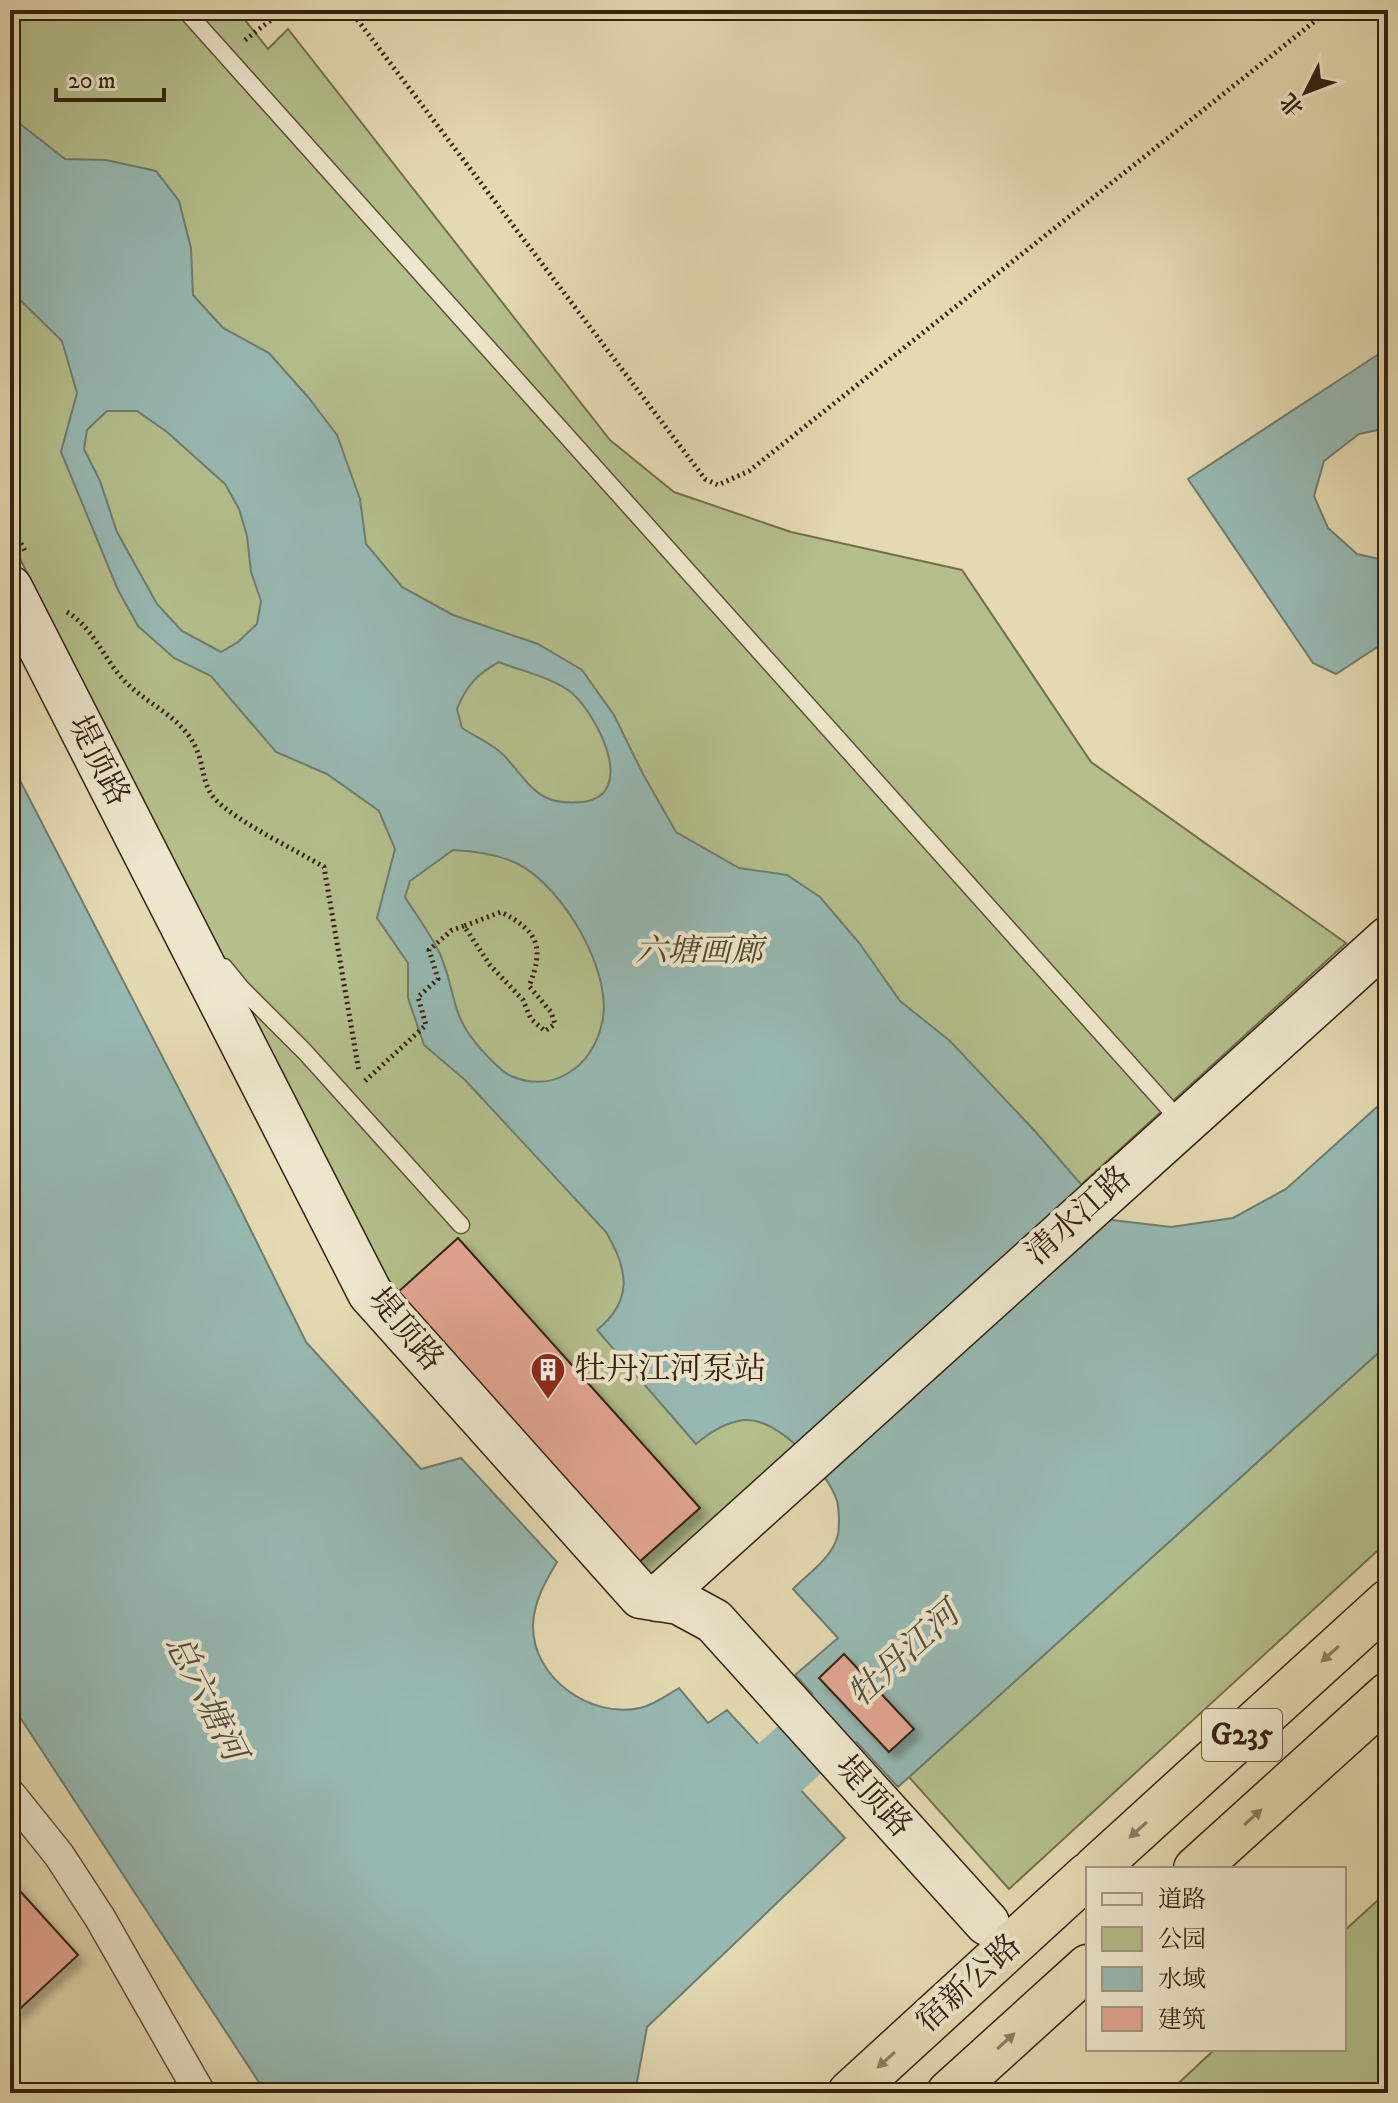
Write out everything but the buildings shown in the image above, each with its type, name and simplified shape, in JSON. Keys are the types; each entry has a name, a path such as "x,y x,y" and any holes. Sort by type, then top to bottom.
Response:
{"highway":[{"name":"G235","path":"1097,1867 1388,1602"},
{"name":"G235","path":"1198,1867 1388,1695"},
{"name":"宿新公路","path":"850,2093 1086,1877"},
{"name":"宿新公路","path":"949,2093 1086,1969"}],"street":[{"name":"堤顶路","path":"20,575 170,902 370,1293 641,1596 679,1602 714,1621 987,1923"},
{"name":"清水江路","path":"657,1599 1388,939"},
{"path":"10,1794 59,1855 100,1918 200,2093"}],"lane":[{"path":"185,10 1182,1124"},
{"path":"170,902 242,989 305,1052 461,1225"}],"path":[{"path":"225,56 284,10"},
{"path":"350,10 705,479 718,485 749,471 1329,10"},
{"path":"10,522 20,575"},
{"path":"63,609 89,630 120,676 137,693 164,710 181,726 196,748 213,797 229,811 324,867 360,1085 426,1025 418,997 438,979 429,950 452,930 501,912 532,932 538,950 529,986 551,1012 555,1024 545,1031 531,1019 523,1000 490,965 464,926"}],"green space":[{"name":"六塘画廊","path":"10,10 237,10 268,49 288,29 610,440 674,492 791,532 962,570 1091,762 1346,943 648,1580 381,1279 10,539"},
{"path":"1388,1344 1388,1541 1009,1889 909,1777"},
{"path":"1388,1891 1388,2093 1168,2093 1213,2051 1346,2051 1346,1929"}],"water":[{"path":"10,116 65,159 106,160 156,171 179,201 191,248 193,295 223,328 269,353 337,435 360,499 366,544 402,587 453,615 538,644 582,670 614,715 676,832 739,868 787,875 820,897 860,944 900,1001 950,1041 1033,1129 1112,1220 1171,1227 1233,1218 1286,1189 1388,1097 1388,1344 898,1787 795,1675 838,1638 793,1589 824,1559 837,1538 838,1509 832,1489 800,1448 772,1427 757,1421 731,1423 696,1444 597,1330 617,1307 624,1284 619,1259 606,1232 465,1080 424,1045 408,998 408,963 377,918 395,849 379,811 327,774 276,752 211,676 174,658 138,626 118,590 61,452 77,393 62,341 10,290","holes":["107,411 137,411 167,432 225,484 239,509 247,536 251,572 261,601 257,624 238,642 221,652 182,631 157,604 117,532 100,481 84,449 87,430","499,662 547,679 565,688 582,703 608,752 608,785 600,796 583,802 560,802 547,798 533,789 499,751 462,728 457,709 460,701 473,681","453,850 461,850 494,855 518,864 552,892 568,911 593,957 604,1003 597,1039 580,1064 569,1073 542,1082 511,1076 496,1065 460,1019 440,954 405,897 410,881"]},
{"path":"1388,348 1388,428 1359,434 1324,461 1314,496 1328,528 1357,554 1388,561 1388,640 1336,674 1313,663 1188,479"},
{"name":"总六塘河","path":"10,761 306,1342 421,1469 461,1458 557,1562 544,1584 533,1625 535,1644 542,1662 553,1677 584,1701 602,1707 621,1710 640,1708 679,1688 708,1723 727,1710 845,1838 647,2027 635,2093 266,2093 10,1702"}],"waterway":[{"name":"牡丹江河","path":"716,1825 900,1659"}],"place":[{"name":"牡丹江河泵站","path":"548,1401"}]}
